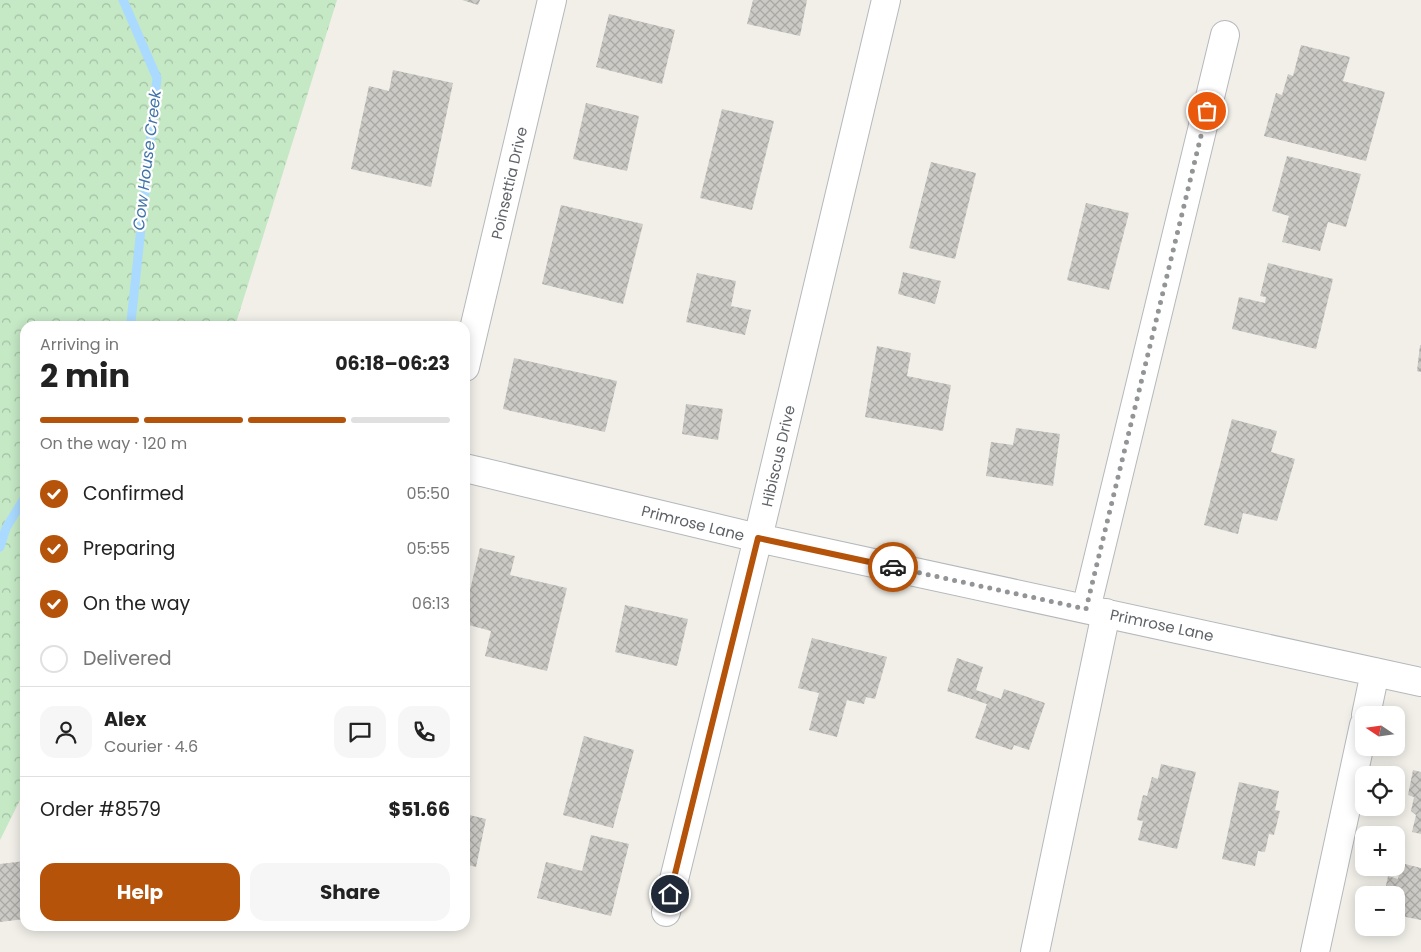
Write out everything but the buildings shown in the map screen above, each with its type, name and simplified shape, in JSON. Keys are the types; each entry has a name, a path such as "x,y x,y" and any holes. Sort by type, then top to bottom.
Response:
{"street":[{"name":"Poinsettia Drive","path":"470,346 552,0"},
{"name":"Hibiscus Drive","path":"666,912 758,538 886,0"},
{"path":"1035,952 1096,611 1225,35"},
{"name":"Primrose Lane","path":"470,469 758,538 1421,682"},
{"path":"1368,706 1375,672"},
{"path":"1315,952 1357,756"}],"green space":[{"path":"0,0 337,0 237,321 20,321 20,800 0,840"}],"waterway":[{"name":"Cow House Creek","path":"123,0 157,78 131,321"},
{"name":"Cow House Creek","path":"0,547 6,528 20,505"}],"way so far":[{"path":"893,567 1086,609 1207,111"}],"route":[{"path":"670,894 758,538 893,567"}]}
